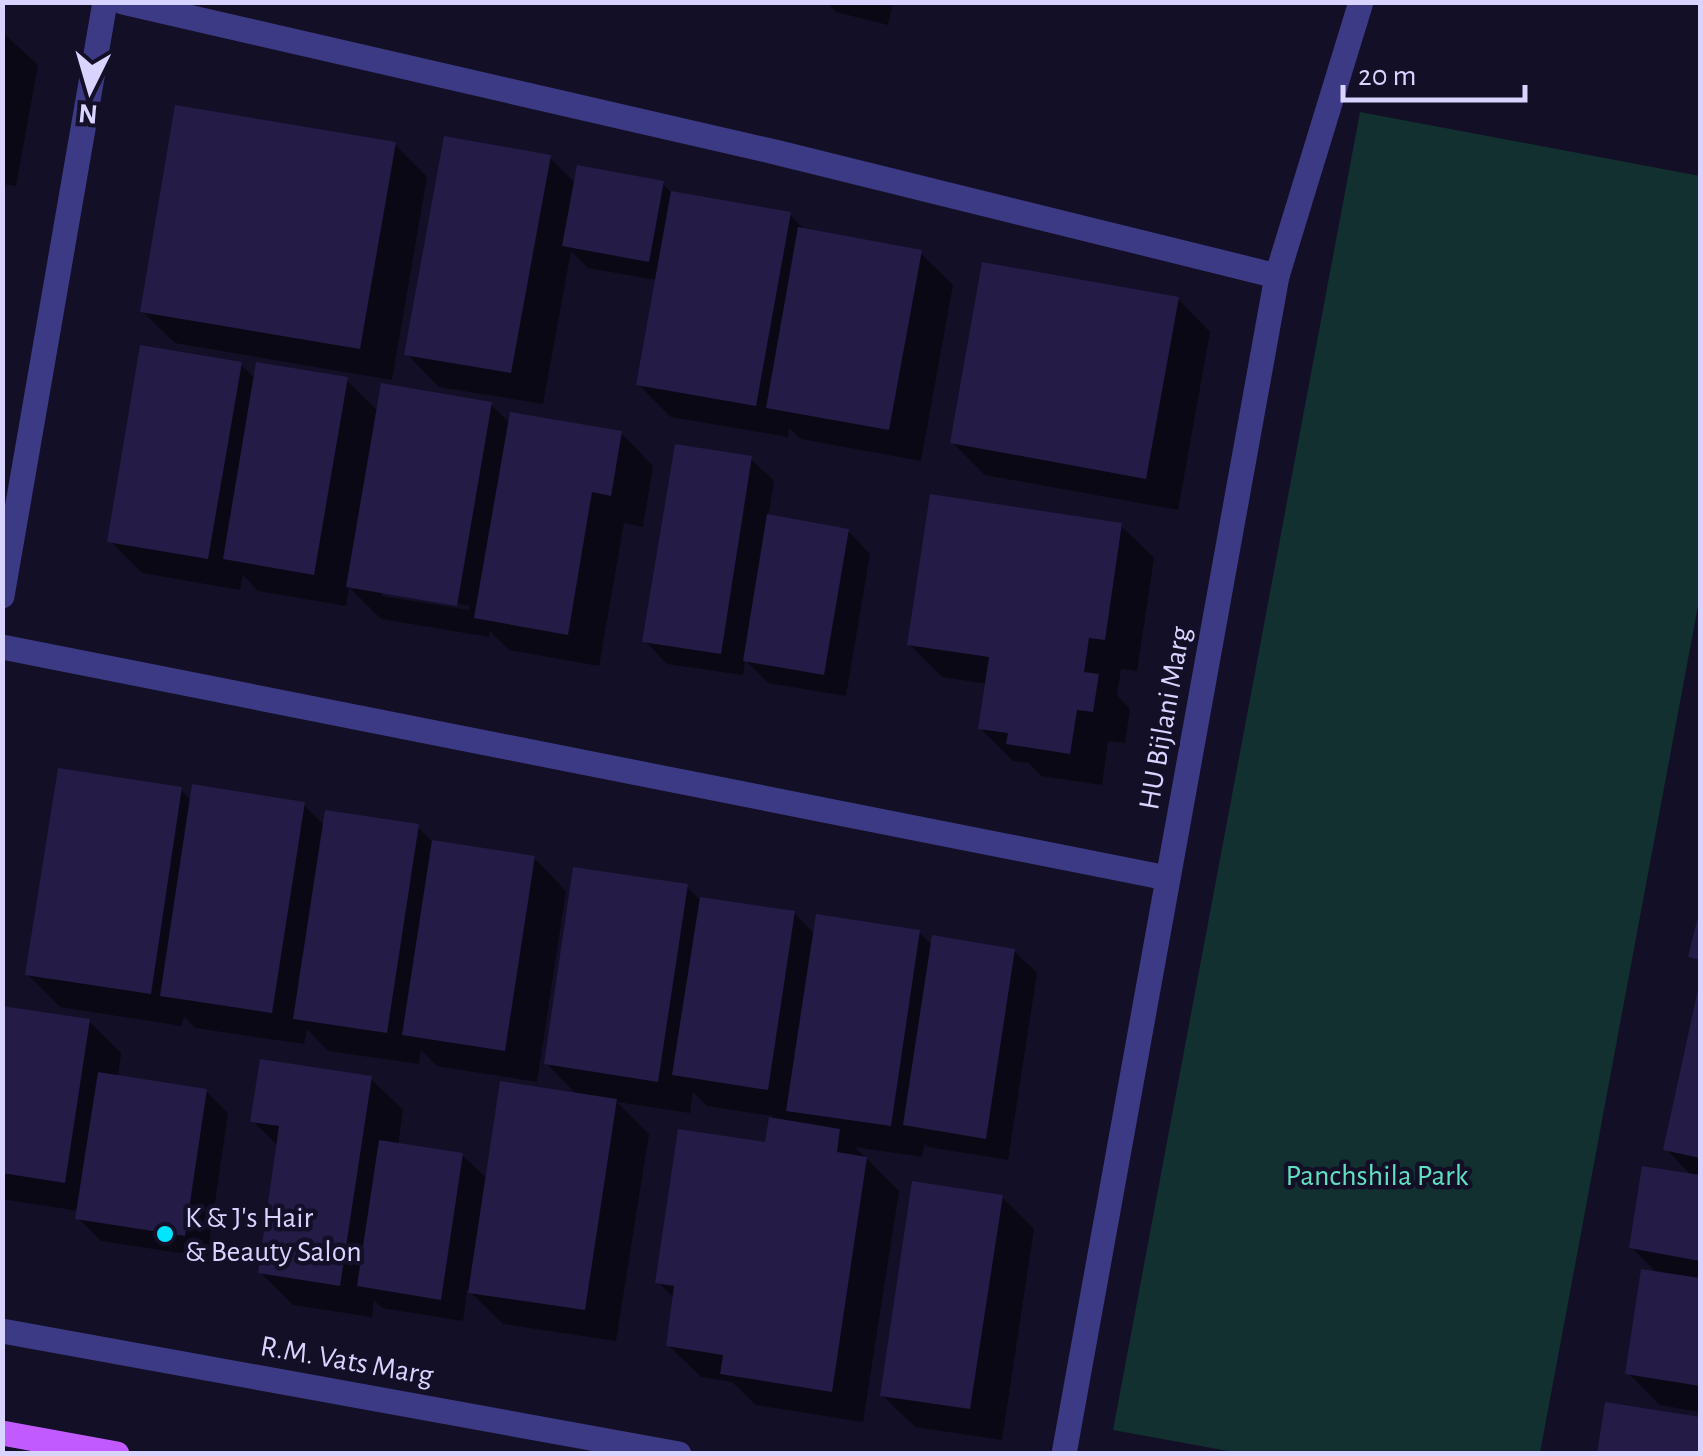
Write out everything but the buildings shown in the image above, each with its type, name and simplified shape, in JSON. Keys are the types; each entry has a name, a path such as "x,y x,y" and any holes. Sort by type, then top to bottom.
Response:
{"main road":[{"path":"2,1434 118,1454"}],"street":[{"path":"2,596 106,2"},
{"path":"123,2 774,152 1277,276"},
{"name":"HU Bijlani Marg","path":"1064,1454 1277,276 1362,2"},
{"path":"2,647 1168,878"},
{"name":"R.M. Vats Marg","path":"2,1330 679,1454"}],"green space":[{"name":"Panchshila Park","path":"1360,112 1700,176 1700,595 1540,1453 1239,1453 1113,1430"}],"place":[{"name":"K & J's Hair & Beauty Salon","path":"165,1234"}]}
